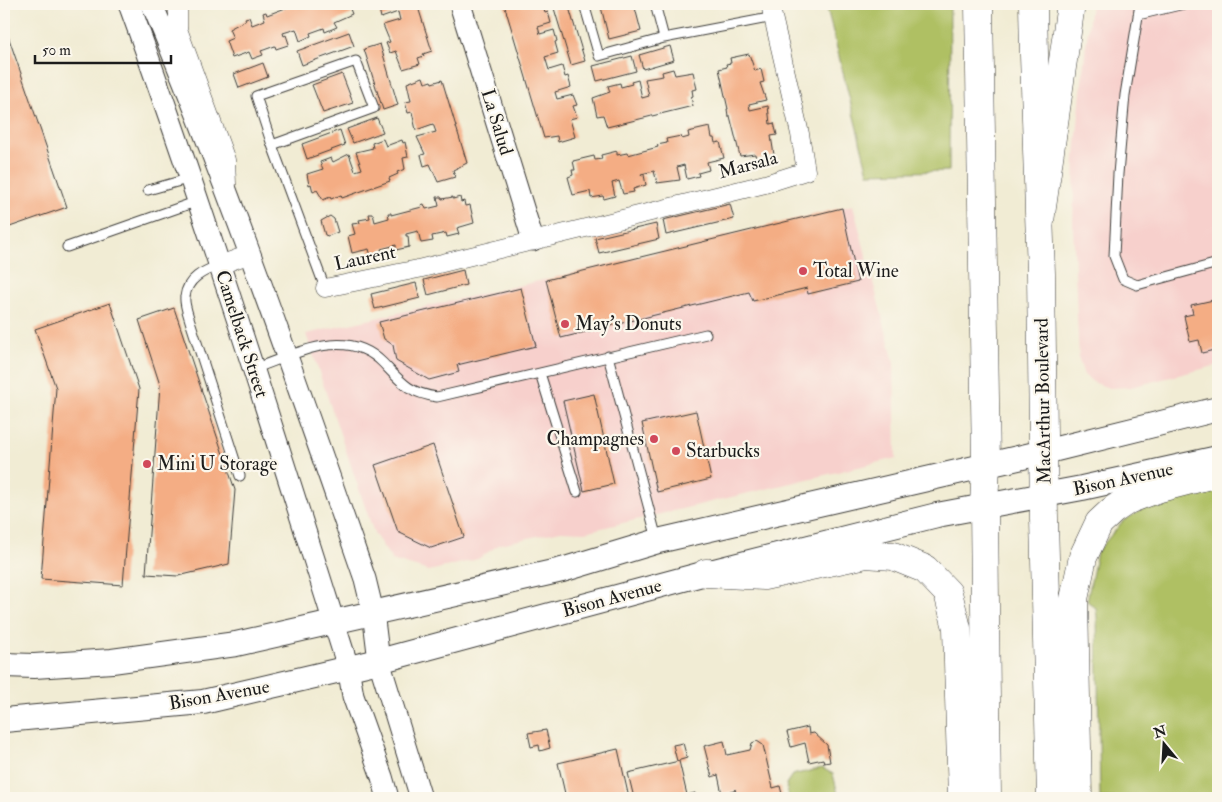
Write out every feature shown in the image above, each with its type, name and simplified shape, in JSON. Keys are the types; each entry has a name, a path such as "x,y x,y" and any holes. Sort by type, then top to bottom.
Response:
{"main road":[{"path":"979,4 986,465 984,505 987,798"},
{"name":"MacArthur Boulevard","path":"1034,4 1051,798"},
{"path":"1040,221 1072,4"},
{"path":"4,665 34,666 131,659 236,644 562,570 658,542 1044,452 1218,409"},
{"name":"Bison Avenue","path":"4,720 203,702 379,661 706,573 937,515 1044,495 1218,458"},
{"path":"1078,798 1074,599 1084,557 1099,524 1113,510 1128,500 1160,488 1218,473"},
{"path":"706,573 764,576 866,554 893,556 925,569 948,593 957,628 962,798"}],"street":[{"path":"132,10 177,4"},
{"name":"Camelback Street","path":"177,4 178,29 226,160 227,192"},
{"name":"La Salud","path":"460,4 533,240"},
{"name":"Camelback Street","path":"153,7 250,254 365,579 374,612 379,661 421,798"},
{"name":"Camelback Street","path":"132,10 220,265 334,621 348,667 353,696 388,798"},
{"name":"Marsala","path":"533,240 765,184 806,171 800,134 772,10"},
{"name":"Laurent","path":"325,288 418,269 533,240"},
{"path":"220,265 250,254"}],"lane":[{"path":"584,4 599,56 772,10"},
{"path":"655,4 664,38"},
{"path":"1140,4 1125,95 1118,174 1114,256 1124,279 1137,284 1218,263"},
{"path":"1138,15 1184,4"},
{"name":"Laurent","path":"272,145 374,108 356,60 256,96 272,145 325,288"},
{"path":"148,190 190,178"},
{"path":"67,246 198,201"},
{"path":"220,265 199,273 189,284 184,298 240,476"},
{"path":"253,369 320,346 338,343 354,345 380,360 410,390 437,397 706,334"},
{"path":"608,356 658,542"},
{"path":"540,373 577,492"}],"shaded area":[{"path":"1091,4 1218,4 1218,365 1131,387 1109,388 1093,382 1084,375 1079,360 1073,225 1075,156"},
{"path":"853,205 894,362 896,458 585,532 561,531 500,544 478,559 429,571 392,560 374,533 306,334 552,278"}],"green space":[{"path":"826,4 950,4 949,171 868,173"},
{"path":"1218,489 1218,798 1100,798 1097,618 1096,608 1087,601 1097,552 1123,521 1148,506"},
{"path":"822,768 833,774 839,798 789,798 786,784 792,775"}],"building":[{"path":"300,4 300,7 308,4 348,4 352,14 334,22 337,27 325,32 324,28 310,33 311,36 300,41 296,29 283,33 284,36 286,35 289,44 276,49 275,46 261,51 263,55 252,59 249,52 232,58 226,41 233,38 229,29 246,20 245,18 249,17 252,25 265,20 263,13 266,12 267,15"},
{"path":"378,4 417,4 432,51 418,58 420,64 403,69 396,51 390,53 386,43 390,42 383,25 400,20 398,12 381,18"},
{"path":"504,4 542,4 545,13 548,12 551,23 538,27 540,34 554,30 558,53 545,57 549,70 562,66 565,77 568,76 571,87 555,92 557,99 573,95 577,105 573,106 577,117 570,119 575,137 558,142 557,136 544,138"},
{"path":"568,4 585,61 571,65 553,5"},
{"path":"614,4 634,4 641,31 609,39 601,7"},
{"path":"349,32 354,46 302,65 297,51"},
{"path":"7,33 67,207 4,229 4,34"},
{"path":"380,44 398,105 383,110 364,49"},
{"path":"670,46 674,60 643,69 639,55"},
{"path":"749,54 755,71 761,69 764,82 760,83 766,100 749,104 750,110 768,106 770,124 774,123 777,135 771,136 774,155 756,159 755,154 740,156 730,116 728,116 719,69 727,67 726,64 731,63 730,58"},
{"path":"632,56 636,71 597,81 593,66"},
{"path":"263,63 268,77 239,88 234,74"},
{"path":"673,69 675,75 693,72 697,89 692,90 693,106 607,127 603,115 597,116 593,98 610,92 608,86 620,83 621,87 638,80 642,98 649,96 645,79 663,76 662,72"},
{"path":"342,74 353,103 323,113 312,85"},
{"path":"423,77 425,83 442,80 467,163 453,170 455,177 438,182 430,164 424,166 421,155 425,154 417,137 436,132 433,124 416,130 412,112 408,113 405,102 411,101 407,83"},
{"path":"377,118 383,132 353,143 347,129"},
{"path":"710,127 715,143 720,142 724,158 707,162 709,170 698,173 699,176 687,179 684,165 677,167 680,180 657,183 654,171 641,174 642,176 644,175 646,185 633,189 634,192 623,194 619,181 612,183 615,196 604,199 603,196 591,198 590,191 573,195 568,177 573,175 572,170 575,170 573,161 594,156 595,160 602,159 601,155 617,151 617,155 627,153 628,155 658,147 657,145 667,143 666,139 681,136 682,139 689,137 688,132"},
{"path":"340,130 345,145 307,159 302,144"},
{"path":"383,139 386,146 402,140 403,143 405,142 408,157 403,158 405,169 389,178 390,181 342,198 341,195 323,200 317,190 313,192 311,184 309,185 307,174 323,169 320,162 331,158 333,162 349,154 355,171 362,169 356,152 373,148 372,143"},
{"path":"437,197 442,199 453,197 453,199 460,197 461,202 464,201 465,206 470,205 474,223 457,228 459,234 447,237 446,233 432,236 433,241 421,243 418,231 406,234 409,247 396,250 396,245 381,249 382,253 371,256 369,249 352,253 348,236 355,234 352,224 360,223 359,220 370,218 369,214 373,214 375,222 389,218 388,213 391,213 391,215 422,207 421,205 424,204 426,209 439,206"},
{"path":"730,204 734,219 666,235 663,220"},
{"path":"842,208 858,282 808,294 807,288 753,301 749,292 561,338 546,280"},
{"path":"330,216 334,219 338,232 328,236 325,235 321,221"},
{"path":"656,224 659,239 599,253 595,238"},
{"path":"463,270 466,285 428,295 424,280"},
{"path":"416,283 420,298 375,309 371,294"},
{"path":"521,288 536,346 457,365 459,372 429,380 396,361 393,345 384,339 379,322"},
{"path":"1218,299 1218,349 1202,353 1199,340 1190,342 1184,316 1193,314 1191,305"},
{"path":"110,303 139,389 123,585 41,579 56,388 35,329"},
{"path":"174,308 235,490 229,564 178,576 146,574 160,385 139,320"},
{"path":"594,394 614,484 584,491 563,401"},
{"name":"Starbucks","path":"696,411 711,479 657,492 642,423"},
{"path":"433,445 464,537 431,548 398,532 375,465"},
{"path":"808,727 809,734 814,733 827,745 830,762 824,763 823,759 809,762 805,743 791,747 787,732"},
{"path":"546,730 550,748 540,751 539,745 531,747 528,733"},
{"path":"724,741 727,755 750,750 752,743 757,741 763,745 773,788 780,786 783,798 737,797 735,789 734,791 722,794 718,775 712,777 704,746"},
{"path":"683,743 687,758 677,761 673,745"},
{"path":"618,749 629,798 566,798 558,763"},
{"path":"679,761 687,795 695,793 697,798 634,798 628,773"}],"place":[{"name":"Total Wine","path":"803,271"},
{"name":"May’s Donuts","path":"565,324"},
{"name":"Champagnes","path":"654,439"},
{"name":"Starbucks","path":"676,451"},
{"name":"Mini U Storage","path":"147,464"}]}
